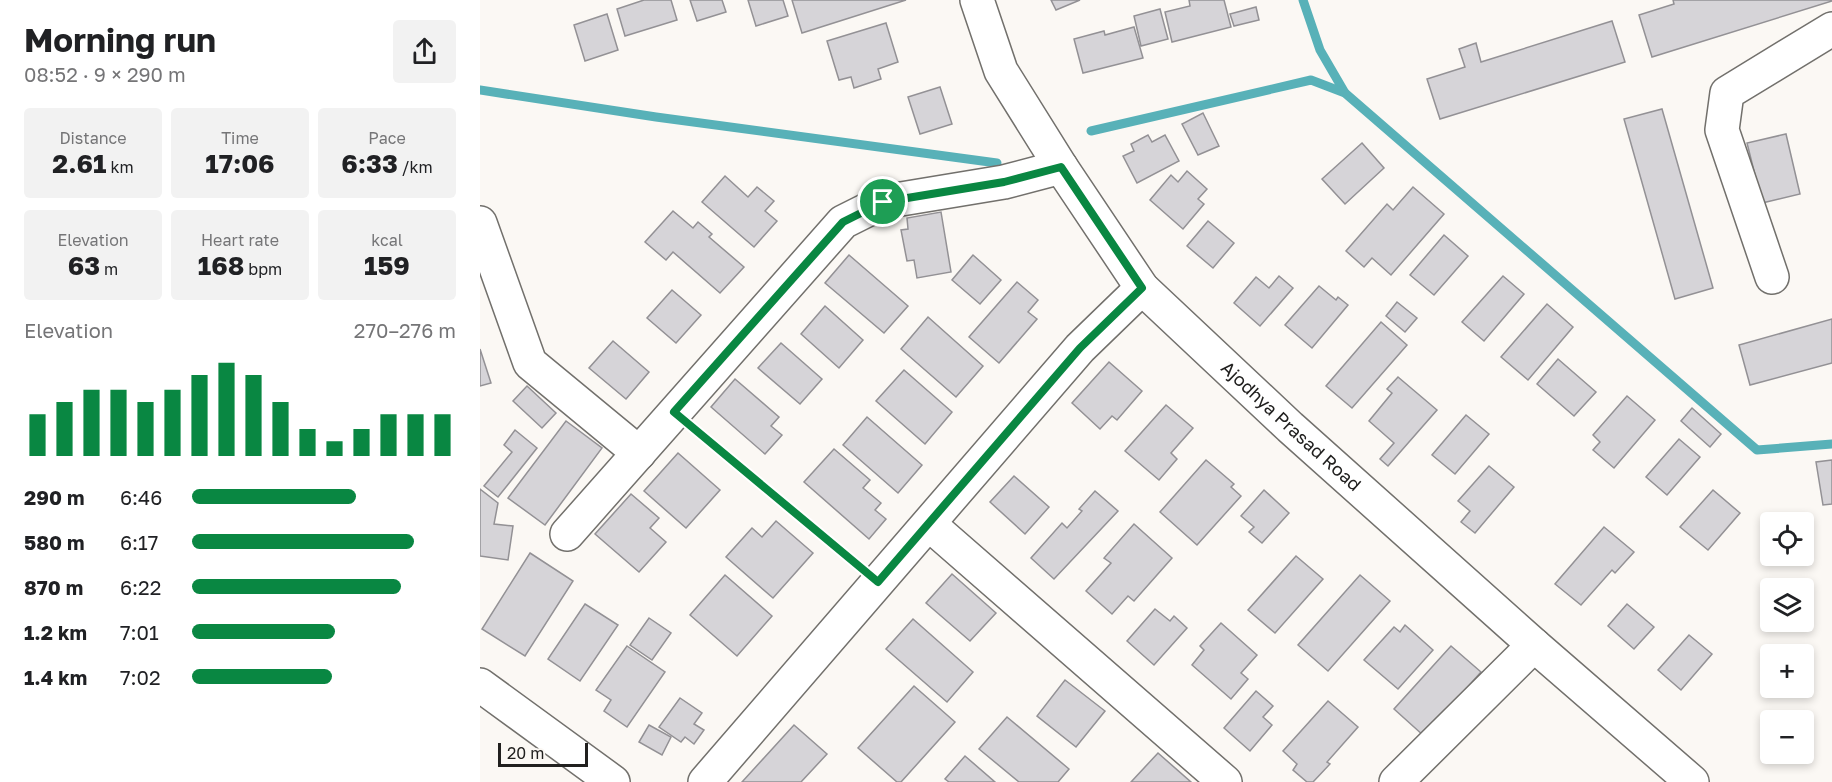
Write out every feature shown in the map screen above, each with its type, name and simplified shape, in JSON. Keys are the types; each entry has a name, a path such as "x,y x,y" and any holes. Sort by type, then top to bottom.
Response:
{"street":[{"name":"Ajodhya Prasad Road","path":"977,0 1002,71 1061,167 1142,288 1290,428 1692,782"},
{"path":"1772,277 1722,130 1727,93 1832,29"},
{"path":"567,534 843,222 883,202 1004,182 1061,167"},
{"path":"480,223 530,363 639,453"},
{"path":"705,782 1080,348 1142,288"},
{"path":"929,524 1225,782"},
{"path":"1396,782 1534,645"},
{"path":"480,685 614,782"}],"path":[{"path":"674,412 878,582"}],"building":[{"path":"644,0 671,0 677,20 625,36 617,9"},
{"path":"690,0 722,0 726,12 697,21"},
{"path":"748,0 783,0 788,16 756,26"},
{"path":"792,0 906,0 802,33"},
{"path":"1051,0 1080,0 1056,10"},
{"path":"1189,0 1224,0 1231,27 1172,42 1165,12 1190,6"},
{"path":"1673,0 1832,1 1652,57 1639,15 1674,4"},
{"path":"1256,7 1259,20 1234,26 1230,14"},
{"path":"1160,9 1168,39 1141,46 1134,16"},
{"path":"607,14 618,50 585,61 574,25"},
{"path":"1612,21 1625,62 1440,119 1427,79 1465,67 1459,49 1476,43 1481,62"},
{"path":"886,23 898,62 878,69 881,79 854,88 851,77 839,80 827,41"},
{"path":"1134,27 1143,58 1083,73 1074,39 1104,31 1105,35"},
{"path":"940,87 952,124 920,134 908,97"},
{"path":"1662,109 1713,288 1675,299 1624,119"},
{"path":"1203,113 1219,146 1198,155 1182,124"},
{"path":"1786,134 1800,194 1762,203 1747,143"},
{"path":"1148,135 1152,142 1165,135 1179,161 1137,183 1123,156 1134,151 1131,144"},
{"path":"1362,143 1384,168 1345,204 1322,179"},
{"path":"1187,171 1207,189 1198,199 1204,204 1183,229 1150,200 1171,175 1178,182"},
{"path":"725,176 748,197 757,187 774,201 765,211 777,221 754,247 702,202"},
{"path":"1413,187 1444,214 1391,275 1372,258 1364,267 1346,251 1387,204 1393,210"},
{"path":"673,211 693,228 698,222 712,234 709,237 744,267 720,293 673,252 666,260 645,242"},
{"path":"941,212 951,272 917,278 914,260 907,261 901,230 908,229 907,218"},
{"path":"1208,221 1234,243 1213,268 1187,246"},
{"path":"1444,235 1468,256 1434,295 1410,275"},
{"path":"849,255 908,306 884,333 825,283"},
{"path":"973,255 1001,280 980,304 952,280"},
{"path":"1279,276 1293,288 1260,326 1234,303 1256,277 1269,288"},
{"path":"1503,276 1524,294 1484,341 1462,322"},
{"path":"1017,282 1038,300 1028,312 1037,319 999,363 969,337"},
{"path":"1319,286 1336,300 1338,297 1348,305 1312,348 1285,325"},
{"path":"672,290 701,315 676,343 647,318"},
{"path":"1397,302 1417,318 1405,332 1386,316"},
{"path":"1547,304 1573,327 1528,380 1501,357"},
{"path":"825,306 863,340 839,368 801,334"},
{"path":"928,317 983,366 956,397 901,349"},
{"path":"1832,319 1832,363 1750,385 1739,345"},
{"path":"1381,322 1407,345 1352,408 1326,386"},
{"path":"613,341 649,372 626,399 589,368"},
{"path":"781,343 822,379 800,404 758,368"},
{"path":"480,349 491,383 480,386"},
{"path":"1558,359 1596,392 1574,416 1537,384"},
{"path":"1109,362 1142,391 1117,420 1112,416 1100,429 1072,403"},
{"path":"904,370 952,412 925,444 876,401"},
{"path":"1398,377 1437,410 1388,466 1380,459 1394,443 1369,421 1392,393 1387,389"},
{"path":"735,379 779,417 771,426 782,435 765,454 711,407"},
{"path":"527,386 556,413 542,428 513,401"},
{"path":"1627,396 1655,420 1614,468 1593,450 1600,442 1593,435"},
{"path":"1166,405 1193,428 1171,453 1177,459 1159,480 1125,451"},
{"path":"1692,408 1721,434 1710,447 1681,421"},
{"path":"1466,415 1489,434 1455,474 1432,455"},
{"path":"867,417 922,465 898,493 843,445"},
{"path":"566,421 602,448 545,525 508,498"},
{"path":"515,430 537,448 498,497 484,486 512,452 504,445"},
{"path":"1679,439 1700,457 1667,495 1646,477"},
{"path":"834,449 870,480 863,488 881,503 875,510 886,519 869,539 804,482"},
{"path":"678,453 720,490 686,528 644,491"},
{"path":"1206,460 1234,484 1231,487 1241,496 1197,545 1160,512"},
{"path":"1832,460 1832,504 1823,505 1816,462"},
{"path":"1489,466 1514,487 1475,533 1461,522 1470,511 1458,501"},
{"path":"1014,476 1049,507 1025,534 990,502"},
{"path":"480,489 498,503 494,524 513,526 508,560 480,556"},
{"path":"1264,490 1289,513 1262,543 1249,532 1254,527 1241,516"},
{"path":"1713,490 1740,513 1708,550 1680,527"},
{"path":"1095,491 1118,511 1054,579 1031,558 1062,523 1067,528 1082,511 1079,509"},
{"path":"631,494 659,518 650,528 666,542 639,572 595,534"},
{"path":"776,521 813,553 773,598 726,557 752,528 762,537"},
{"path":"1134,524 1172,558 1134,601 1128,596 1112,614 1086,591 1111,563 1104,558"},
{"path":"1604,527 1634,552 1615,573 1612,570 1581,605 1555,584"},
{"path":"530,553 573,581 525,656 482,629"},
{"path":"1296,556 1323,579 1275,633 1248,610"},
{"path":"952,574 996,613 970,641 926,603"},
{"path":"725,575 772,616 737,656 690,615"},
{"path":"1360,575 1390,601 1328,671 1298,645"},
{"path":"585,604 618,625 580,681 548,659"},
{"path":"1627,604 1654,627 1634,649 1608,626"},
{"path":"1155,609 1170,621 1174,616 1187,628 1154,665 1127,641"},
{"path":"649,618 671,633 652,660 630,645"},
{"path":"913,619 973,672 947,702 886,649"},
{"path":"1221,623 1257,655 1241,673 1248,679 1231,699 1192,665 1204,650 1200,646"},
{"path":"1405,625 1433,650 1398,689 1364,660 1394,627 1400,632"},
{"path":"1689,635 1712,654 1681,690 1658,670"},
{"path":"627,646 665,672 627,727 604,711 611,700 596,690"},
{"path":"1451,646 1481,672 1424,736 1394,709"},
{"path":"1065,680 1105,711 1076,747 1037,716"},
{"path":"914,686 955,722 901,782 897,782 858,748"},
{"path":"1256,691 1273,706 1263,717 1272,725 1250,751 1224,728"},
{"path":"680,698 702,713 694,724 704,730 694,744 685,737 681,742 659,727"},
{"path":"1328,701 1358,727 1327,762 1330,764 1313,782 1307,782 1293,770 1297,764 1283,751"},
{"path":"1007,717 1069,769 1058,782 1019,782 979,749"},
{"path":"649,725 671,737 662,755 639,742"},
{"path":"794,725 827,754 801,782 742,782"},
{"path":"1158,753 1191,782 1131,782"},
{"path":"965,756 995,782 949,782 945,779"}],"waterway":[{"path":"1303,0 1320,50 1345,93"},
{"path":"1091,131 1311,80 1345,93 1757,450 1832,444"},
{"path":"480,90 656,117 997,163"}],"route":[{"path":"1061,167 1142,288 1080,348 878,582 674,412 843,222 883,202 1004,182 1061,167"}]}
